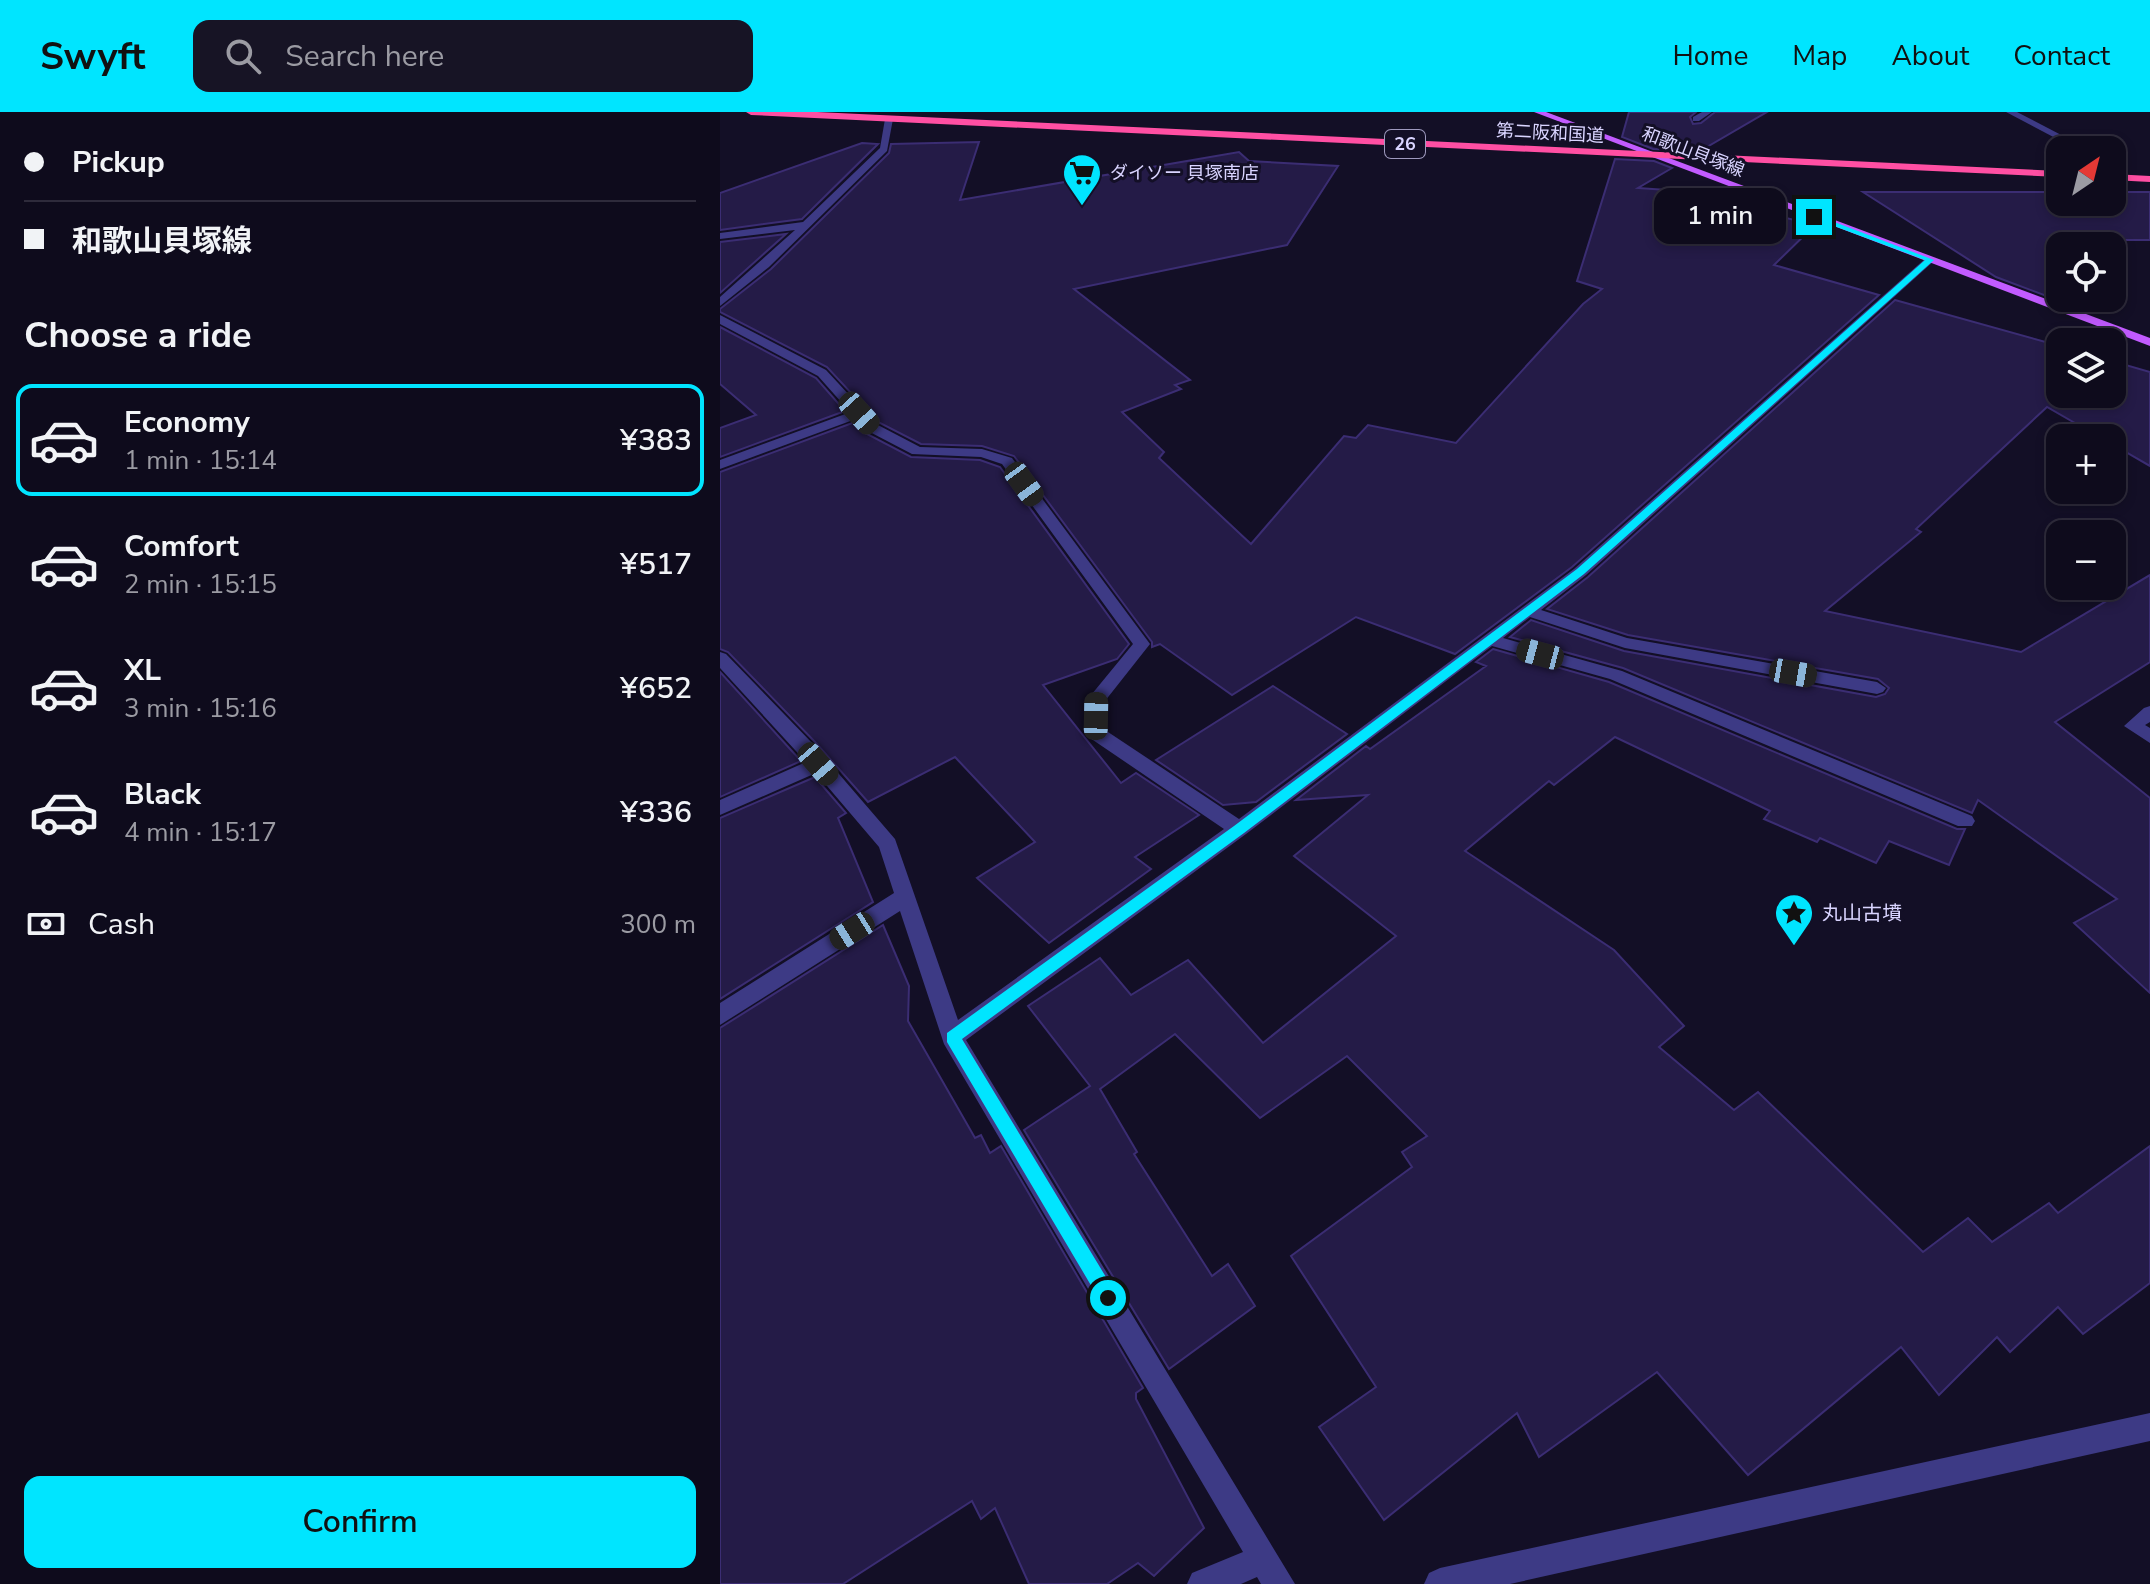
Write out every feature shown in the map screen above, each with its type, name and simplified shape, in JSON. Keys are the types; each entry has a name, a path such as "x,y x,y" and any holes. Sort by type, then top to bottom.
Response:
{"highway":[{"name":"第二阪和国道","path":"751,112 2046,173"},
{"name":"26","path":"1026,112 1438,131"},
{"name":"第二阪和国道","path":"1569,138 2046,160"},
{"path":"2126,168 2150,176"},
{"path":"2126,177 2150,176"}],"main road":[{"name":"和歌山貝塚線","path":"1538,112 2150,342"}],"street":[{"path":"1696,119 1708,112"},
{"path":"2010,112 2057,136"},
{"path":"720,303 807,225 884,149 889,119"},
{"path":"720,236 807,225"},
{"path":"952,1037 1239,829 1580,572 1930,260"},
{"path":"720,319 822,373 871,427 917,451 982,453 1007,461 1142,644 1096,700 1096,733 1239,829"},
{"path":"720,465 859,413"},
{"path":"1528,611 1625,643 1877,688"},
{"path":"1489,640 1616,675 1965,821"},
{"path":"720,658 888,844 952,1037 1272,1572 1203,1584"},
{"path":"2150,712 2133,726 2150,737"},
{"path":"720,808 818,764"},
{"path":"720,1015 905,897"},
{"path":"1440,1584 2150,1427"}],"building":[{"path":"1629,112 1696,112 1690,117 1693,124 1701,123 1715,112 1767,112 1700,151 1653,149 1622,137"},
{"path":"979,142 960,200 1239,152 1249,161 1338,166 1287,245 1074,289 1190,380 1175,385 1181,389 1122,412 1164,452 1159,458 1251,544 1344,436 1356,438 1368,425 1456,443 1583,304 1602,289 1577,281 1615,159 1654,161 1672,168 1638,188 1739,195 1739,200 1750,202 1749,209 1815,225 1774,265 1879,295 1572,567 1455,654 1356,617 1232,695 1160,644 1152,647 1152,642 1014,456 982,446 921,444 878,422 827,367 720,312 771,269 889,153 891,144"},
{"path":"862,143 878,144 802,219 720,230 720,193"},
{"path":"1863,192 2046,192 2046,216 2126,216 2126,192 2150,192 2150,240 2126,240 2126,232 2046,232 2046,296 1996,277"},
{"path":"786,234 720,293 720,242"},
{"path":"1895,300 2046,342 2046,408 1916,529 1921,532 1825,611 2021,652 2108,600 2126,600 2126,589 2150,575 2150,662 2055,722 2150,798 2150,993 2074,923 2117,899 1978,800 1972,813 1623,668 1510,637 1531,620 1624,651 1876,697 1885,694 1889,688 1878,679 1628,635 1547,609 1588,577"},
{"path":"720,327 816,378 845,411 720,457 720,428 756,415 720,384"},
{"path":"2126,365 2150,372 2150,466 2126,452 2126,424 2077,424 2049,408 2126,408"},
{"path":"855,422 865,433 911,457 980,460 1000,467 1129,644 1117,659 1043,685 1121,783 1136,773 1199,815 1135,857 1151,869 1049,943 977,878 1035,842 955,757 868,802 728,652 720,649 720,472"},
{"path":"1493,649 1609,682 1957,829 1965,829 1949,865 1889,841 1876,863 1820,838 1817,842 1764,819 1770,811 1615,737 1554,785 1549,781 1465,851 1614,950 1684,1026 1659,1047 1734,1110 1758,1092 1923,1252 1968,1218 1992,1242 2049,1203 2058,1213 2150,1146 2150,1283 2083,1334 2058,1307 2010,1352 1997,1337 1939,1395 1901,1347 1748,1475 1657,1372 1539,1457 1517,1413 1384,1520 1319,1427 1376,1387 1291,1256 1412,1167 1402,1152 1427,1136 1347,1056 1260,1118 1175,1034 1100,1089 1137,1152 1134,1154 1212,1276 1228,1264 1255,1306 1169,1369 1024,1130 1090,1086 1028,1006 1100,958 1131,995 1188,960 1263,1043 1396,936 1294,856 1368,795 1296,800 1366,746 1370,749 1486,666 1476,662"},
{"path":"720,672 801,761 720,797"},
{"path":"1273,686 1347,734 1256,802 1223,805 1156,760"},
{"path":"815,777 846,813 838,818 873,902 720,999 720,818"},
{"path":"883,925 909,986 908,1021 975,1138 981,1135 990,1153 1001,1146 1143,1388 1136,1393 1136,1399 1204,1528 1154,1576 1138,1563 1107,1584 1029,1584 995,1508 981,1519 972,1501 843,1584 720,1584 720,1028"}],"place":[{"name":"ダイソー 貝塚南店","path":"1082,207"},
{"name":"丸山古墳","path":"1794,947"}],"route":[{"path":"1108,1298 952,1037 1239,829 1580,572 1930,260 1814,217"}]}
